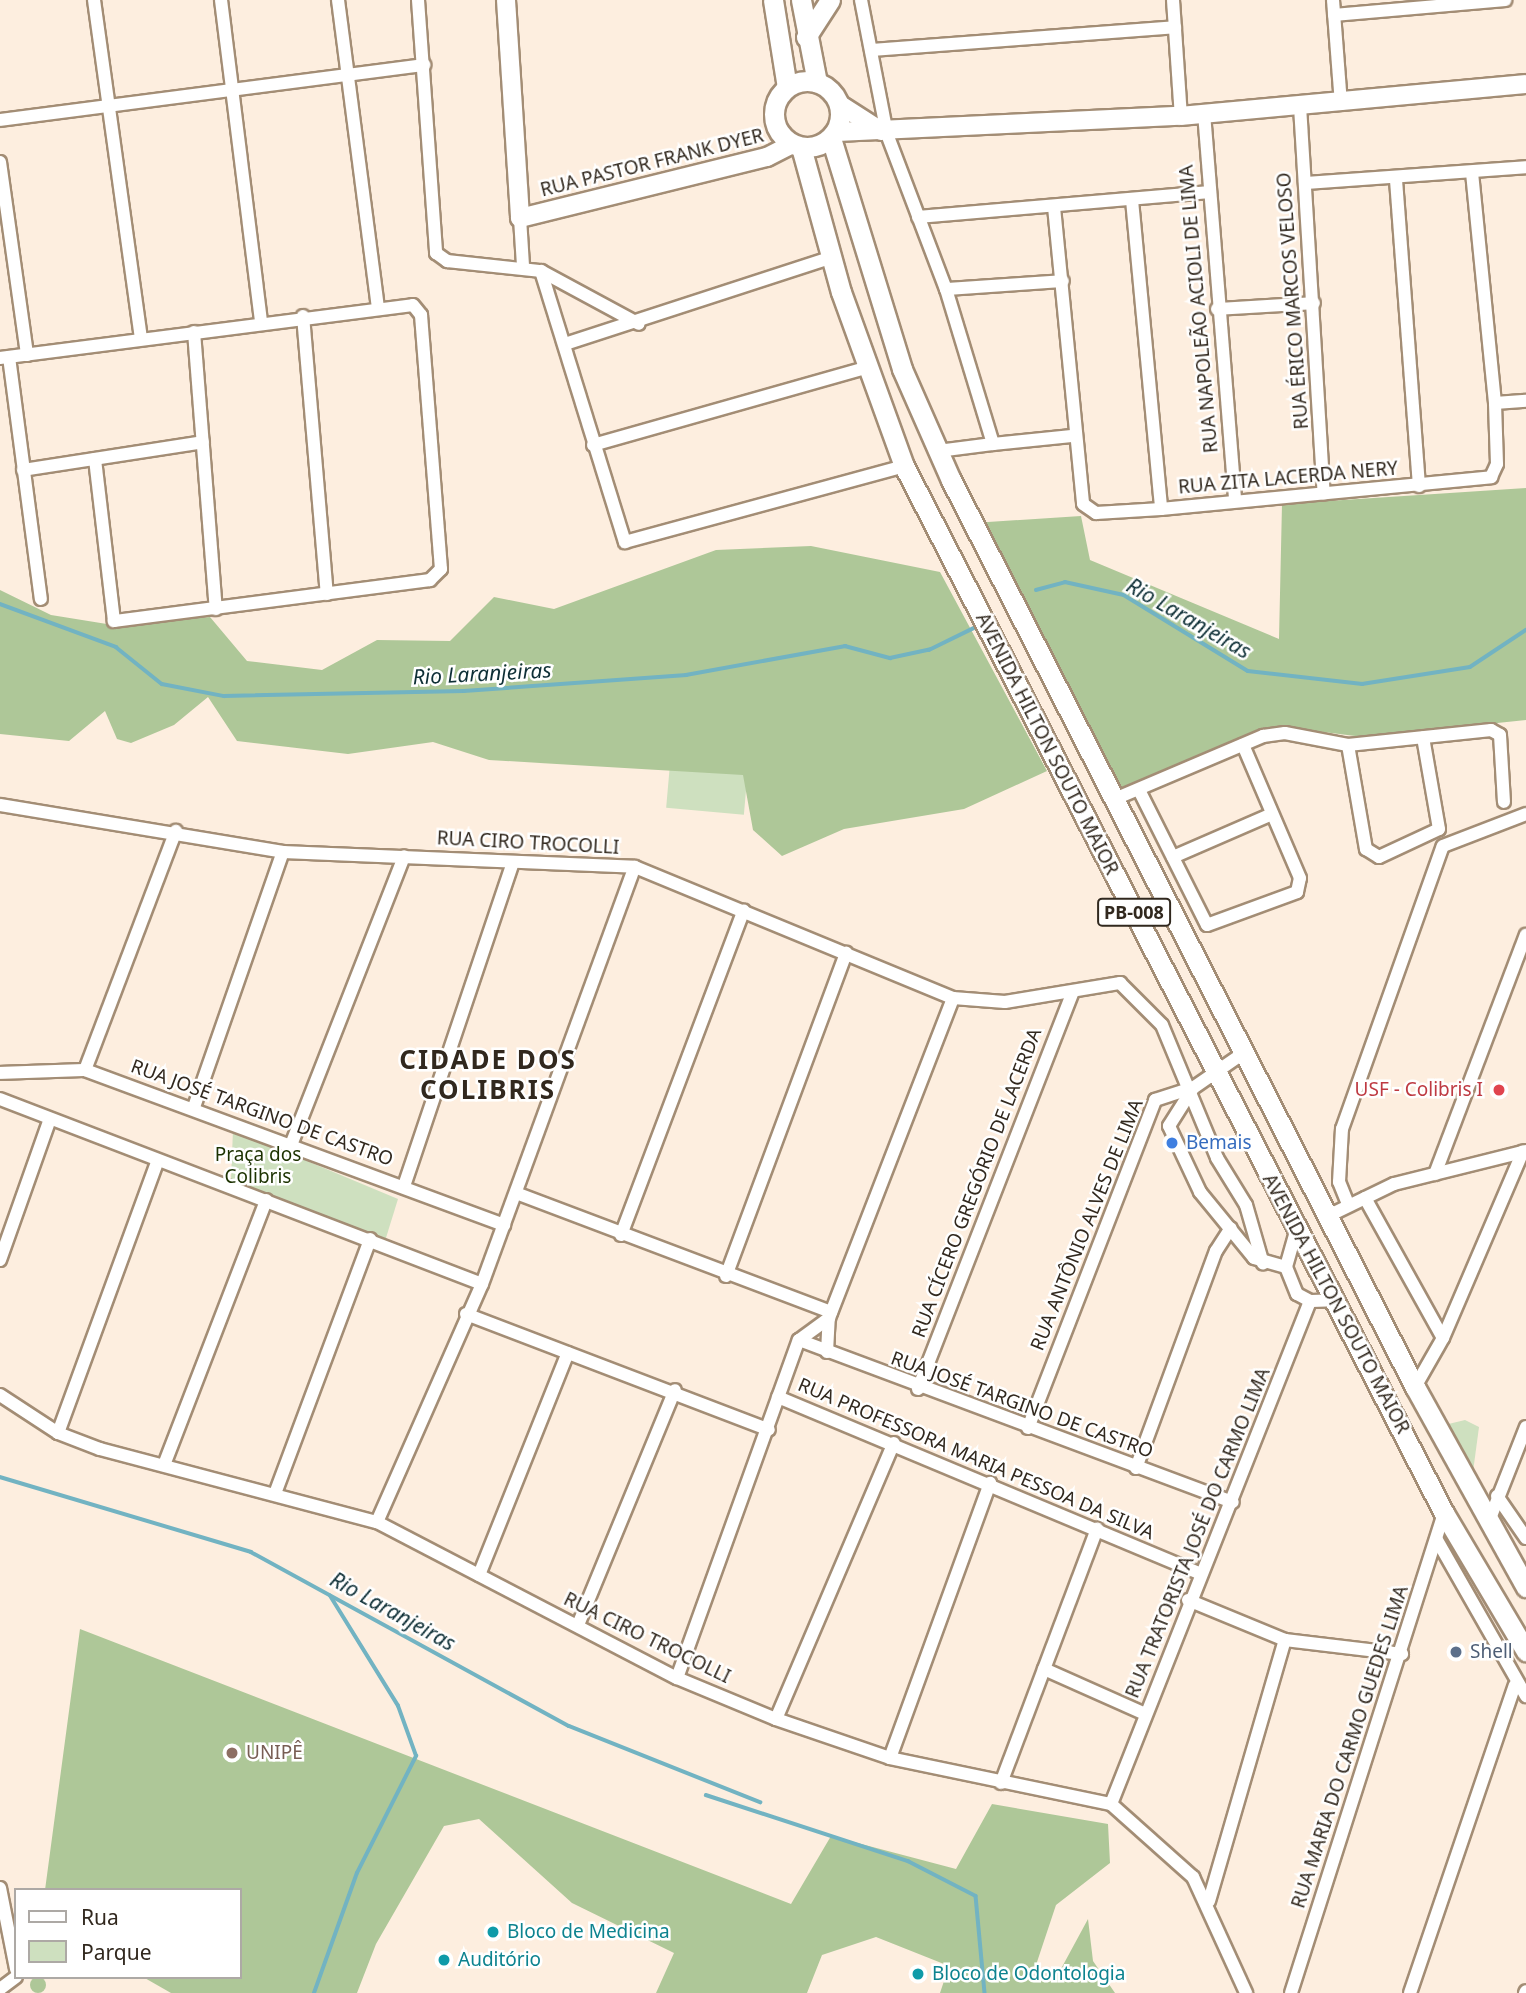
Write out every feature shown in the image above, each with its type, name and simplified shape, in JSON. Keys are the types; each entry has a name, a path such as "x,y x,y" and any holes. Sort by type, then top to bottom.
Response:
{"main road":[{"path":"506,0 520,218"},
{"path":"773,0 787,87 776,103 775,122 797,146 833,135 1181,116 1341,104 1526,85"},
{"path":"801,0 806,37 817,82 839,104 887,134"},
{"path":"806,37 830,0"},
{"path":"787,87 817,82"},
{"path":"833,135 839,104"},
{"name":"AVENIDA HILTON SOUTO MAIOR","path":"833,135 902,369 938,451 1415,1387 1526,1587"},
{"name":"RUA PASTOR FRANK DYER","path":"520,218 766,157 797,146"},
{"name":"AVENIDA HILTON SOUTO MAIOR","path":"797,146 865,368 904,466 1444,1513 1526,1651"},
{"path":"1367,1361 1387,1380 1405,1367"},
{"path":"1393,1412 1407,1404 1429,1414"}],"street":[{"path":"94,0 141,339"},
{"path":"221,0 261,322"},
{"path":"338,0 345,72 378,306"},
{"path":"418,0 436,253 447,261 523,266 541,271 639,324"},
{"path":"861,0 887,134 946,289 993,444"},
{"path":"1172,0 1181,116"},
{"path":"1333,0 1341,104"},
{"path":"1334,15 1505,0"},
{"path":"870,50 1175,27"},
{"path":"0,120 345,72 424,65"},
{"name":"RUA ÉRICO MARCOS VELOSO","path":"1300,106 1324,493"},
{"name":"RUA NAPOLEÃO ACIOLI DE LIMA","path":"1204,113 1207,192 1235,501"},
{"path":"0,162 27,355"},
{"path":"1305,183 1396,180 1526,167"},
{"path":"1472,174 1494,403 1526,401"},
{"path":"1396,180 1419,486"},
{"path":"918,217 1207,192"},
{"path":"1132,200 1161,509"},
{"path":"938,451 1072,436 1063,281 1054,207"},
{"path":"520,218 523,266"},
{"path":"565,344 639,324 830,258"},
{"path":"541,271 625,542 904,466"},
{"path":"946,289 1063,281"},
{"path":"1217,309 1314,303"},
{"path":"41,599 4,358 378,306 406,304 421,315 441,569 430,580 120,622 108,610 95,459"},
{"path":"303,316 327,594"},
{"path":"194,332 216,609"},
{"path":"593,445 865,368"},
{"name":"RUA ZITA LACERDA NERY","path":"1072,436 1083,504 1096,513 1161,509 1484,480 1497,464 1494,403"},
{"path":"23,470 203,442"},
{"path":"1117,798 1243,746 1285,733 1348,745 1498,732 1504,802"},
{"path":"1348,745 1366,849 1379,857 1439,829 1423,737"},
{"path":"1139,790 1210,927 1297,892 1300,878 1243,746"},
{"name":"RUA CIRO TROCOLLI","path":"0,805 176,831 283,852 635,867 953,998 1005,1002 1073,991 1106,981 1131,989 1162,1025 1193,1088 1217,1158 1245,1205 1263,1264"},
{"path":"1173,857 1272,814"},
{"path":"1348,1205 1339,1182 1342,1129 1443,846 1526,814"},
{"path":"85,1070 176,831"},
{"path":"194,1108 283,852"},
{"path":"291,1145 404,856"},
{"path":"404,1186 513,863"},
{"path":"377,1522 466,1314 482,1284 635,867"},
{"path":"621,1235 744,910"},
{"path":"1435,1174 1526,935"},
{"path":"726,1276 846,953"},
{"name":"RUA CÍCERO GREGÓRIO DE LACERDA","path":"918,1389 1073,991"},
{"path":"827,1352 830,1315 953,998"},
{"name":"RUA ANTÔNIO ALVES DE LIMA","path":"1028,1428 1155,1100 1193,1088 1215,1070 1245,1052"},
{"name":"RUA JOSÉ TARGINO DE CASTRO","path":"0,1073 85,1070 194,1108 504,1225"},
{"path":"1193,1088 1169,1126 1204,1200 1263,1264 1286,1267"},
{"path":"0,1099 49,1122 266,1200 482,1284"},
{"path":"0,1260 49,1122"},
{"path":"1328,1216 1364,1198 1435,1174 1524,1151"},
{"path":"1415,1387 1443,1338 1524,1151"},
{"path":"58,1433 157,1162"},
{"path":"516,1193 830,1315"},
{"path":"1364,1198 1443,1338"},
{"path":"164,1465 266,1200"},
{"path":"1136,1468 1216,1251 1231,1228"},
{"path":"1297,1228 1286,1267 1297,1294 1310,1301 1335,1300"},
{"path":"276,1491 370,1239"},
{"name":"RUA TRATORISTA JOSÉ DO CARMO LIMA","path":"1111,1804 1188,1600 1233,1502 1310,1301"},
{"path":"466,1314 675,1390 769,1430"},
{"path":"677,1678 769,1430 799,1340 830,1315"},
{"name":"RUA JOSÉ TARGINO DE CASTRO","path":"799,1340 918,1389 1233,1502"},
{"path":"479,1575 568,1353"},
{"path":"578,1625 675,1390"},
{"name":"RUA CIRO TROCOLLI","path":"0,1395 58,1433 164,1465 276,1491 377,1522 677,1678 776,1719 890,1758 1111,1804 1167,1852 1209,1901 1246,1993"},
{"name":"RUA PROFESSORA MARIA PESSOA DA SILVA","path":"778,1397 990,1483 1199,1573"},
{"path":"1489,1522 1526,1427"},
{"path":"776,1719 894,1443"},
{"path":"890,1758 990,1483"},
{"path":"1497,1496 1526,1538"},
{"name":"RUA MARIA DO CARMO GUEDES LIMA","path":"1291,1993 1402,1654 1444,1513"},
{"path":"1001,1783 1097,1529"},
{"path":"1437,1540 1515,1685 1526,1696"},
{"path":"1188,1600 1285,1640 1402,1654"},
{"path":"1209,1901 1285,1640"},
{"path":"1044,1669 1145,1714"},
{"path":"1410,1993 1515,1685"},
{"path":"2,1890 14,1958"}],"green space":[{"path":"1526,488 1526,720 1363,737 1276,726 1118,791 973,523 1081,516 1090,560 1279,639 1282,504"},
{"path":"811,546 940,572 1047,771 964,809 844,829 782,856 753,830 743,775 489,760 433,742 348,754 237,741 208,697 174,725 131,743 117,739 105,711 69,741 0,734 0,590 51,615 113,625 210,617 247,661 322,670 377,640 450,641 494,597 554,609 716,550"},
{"path":"670,764 748,771 744,815 666,808"},
{"name":"Praça dos Colibris","path":"233,1130 398,1199 385,1241 231,1179"},
{"path":"1465,1420 1479,1427 1470,1494 1436,1427"},
{"name":"UNIPÊ","path":"80,1629 791,1904 831,1836 956,1869 992,1804 1108,1824 1110,1863 1056,1905 1033,1974 1062,1967 1088,1919 1093,1961 1115,1993 940,1993 949,1966 876,1937 822,1955 807,1993 656,1993 674,1953 572,1903 479,1819 444,1826 376,1944 357,1993 171,1993 146,1979 242,1979 242,1888 45,1888"},
{"path":"32,1979 44,1979 46,1988 41,1993 35,1993 30,1988"}],"waterway":[{"name":"Rio Laranjeiras","path":"1036,590 1065,582 1124,595 1248,671 1362,684 1470,667 1526,630"},
{"name":"Rio Laranjeiras","path":"0,604 116,647 162,684 224,696 464,691 686,675 845,646 890,658 929,650 976,627"},
{"name":"Rio Laranjeiras","path":"0,1477 251,1552 569,1726 760,1802"},
{"path":"314,1993 357,1873 416,1756 398,1706 330,1596"},
{"path":"706,1795 908,1861 976,1896 985,1993"}],"place":[{"name":"USF - Colibris I","path":"1499,1090"},
{"name":"Bemais","path":"1172,1143"},
{"name":"Shell","path":"1456,1652"},
{"name":"UNIPÊ","path":"232,1753"},
{"name":"Bloco de Medicina","path":"493,1932"},
{"name":"Auditório","path":"444,1960"},
{"name":"Bloco de Odontologia","path":"918,1974"}],"district":[{"name":"CIDADE DOS COLIBRIS","path":"488,1075"}]}
